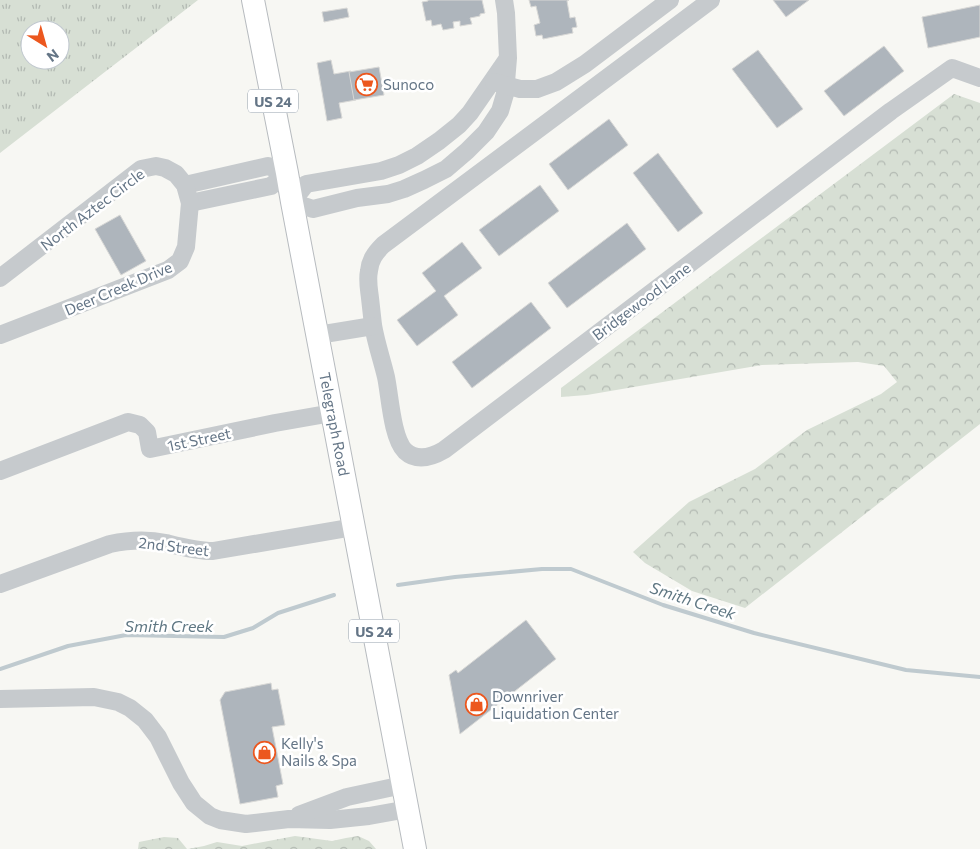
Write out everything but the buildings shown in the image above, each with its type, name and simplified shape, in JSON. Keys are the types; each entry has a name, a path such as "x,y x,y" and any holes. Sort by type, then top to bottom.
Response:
{"main road":[{"name":"Telegraph Road","path":"253,0 415,849"}],"street":[{"path":"499,83 458,125 417,156 381,171 306,184 292,202 314,209 358,198 388,194 424,180 446,168 467,151 486,132 500,111 499,83 508,58 504,0"},
{"path":"499,83 520,89 537,89 556,82 591,60 670,0"},
{"name":"Bridgewood Lane","path":"710,0 383,245 372,259 368,281 373,326 386,378 396,431 400,445 406,452 422,457 444,450 883,117 952,68 980,78"},
{"name":"North Aztec Circle","path":"0,278 141,169 156,166 165,168 176,174 185,185"},
{"path":"185,185 268,166 287,173"},
{"path":"381,171 388,194"},
{"path":"190,203 271,186 287,173"},
{"name":"Deer Creek Drive","path":"0,335 174,266 180,261 186,247 190,203 185,185"},
{"path":"318,335 373,326"},
{"name":"1st Street","path":"0,471 128,422 140,425 147,432 150,449 332,413"},
{"name":"2nd Street","path":"0,584 110,544 122,542 146,541 202,551 213,551 354,527"},
{"path":"0,699 94,697 118,702 138,713 152,728 164,746 187,794 194,803 210,816 220,820 246,824 289,819 330,820 408,809"},
{"path":"289,819 347,798 403,785"}],"green space":[{"path":"0,0 198,0 0,153"},
{"path":"954,94 980,103 980,424 745,608 692,591 645,563 633,552 689,502 755,469 807,430 881,394 897,382 884,366 858,362 762,365 587,395 561,397 561,388"},
{"path":"295,836 332,841 358,836 369,841 376,849 188,849 217,842 242,846"},
{"path":"164,837 178,838 187,849 138,849 139,842"}],"waterway":[{"name":"Smith Creek","path":"398,585 455,577 542,569 571,569 663,605 754,633 906,670 980,677"},
{"name":"Smith Creek","path":"0,669 68,646 126,635 224,637 253,628 278,613 334,595"}],"place":[{"name":"Sunoco","path":"367,84"},
{"name":"Downriver Liquidation Center","path":"476,705"},
{"name":"Kelly's Nails & Spa","path":"265,752"}]}
